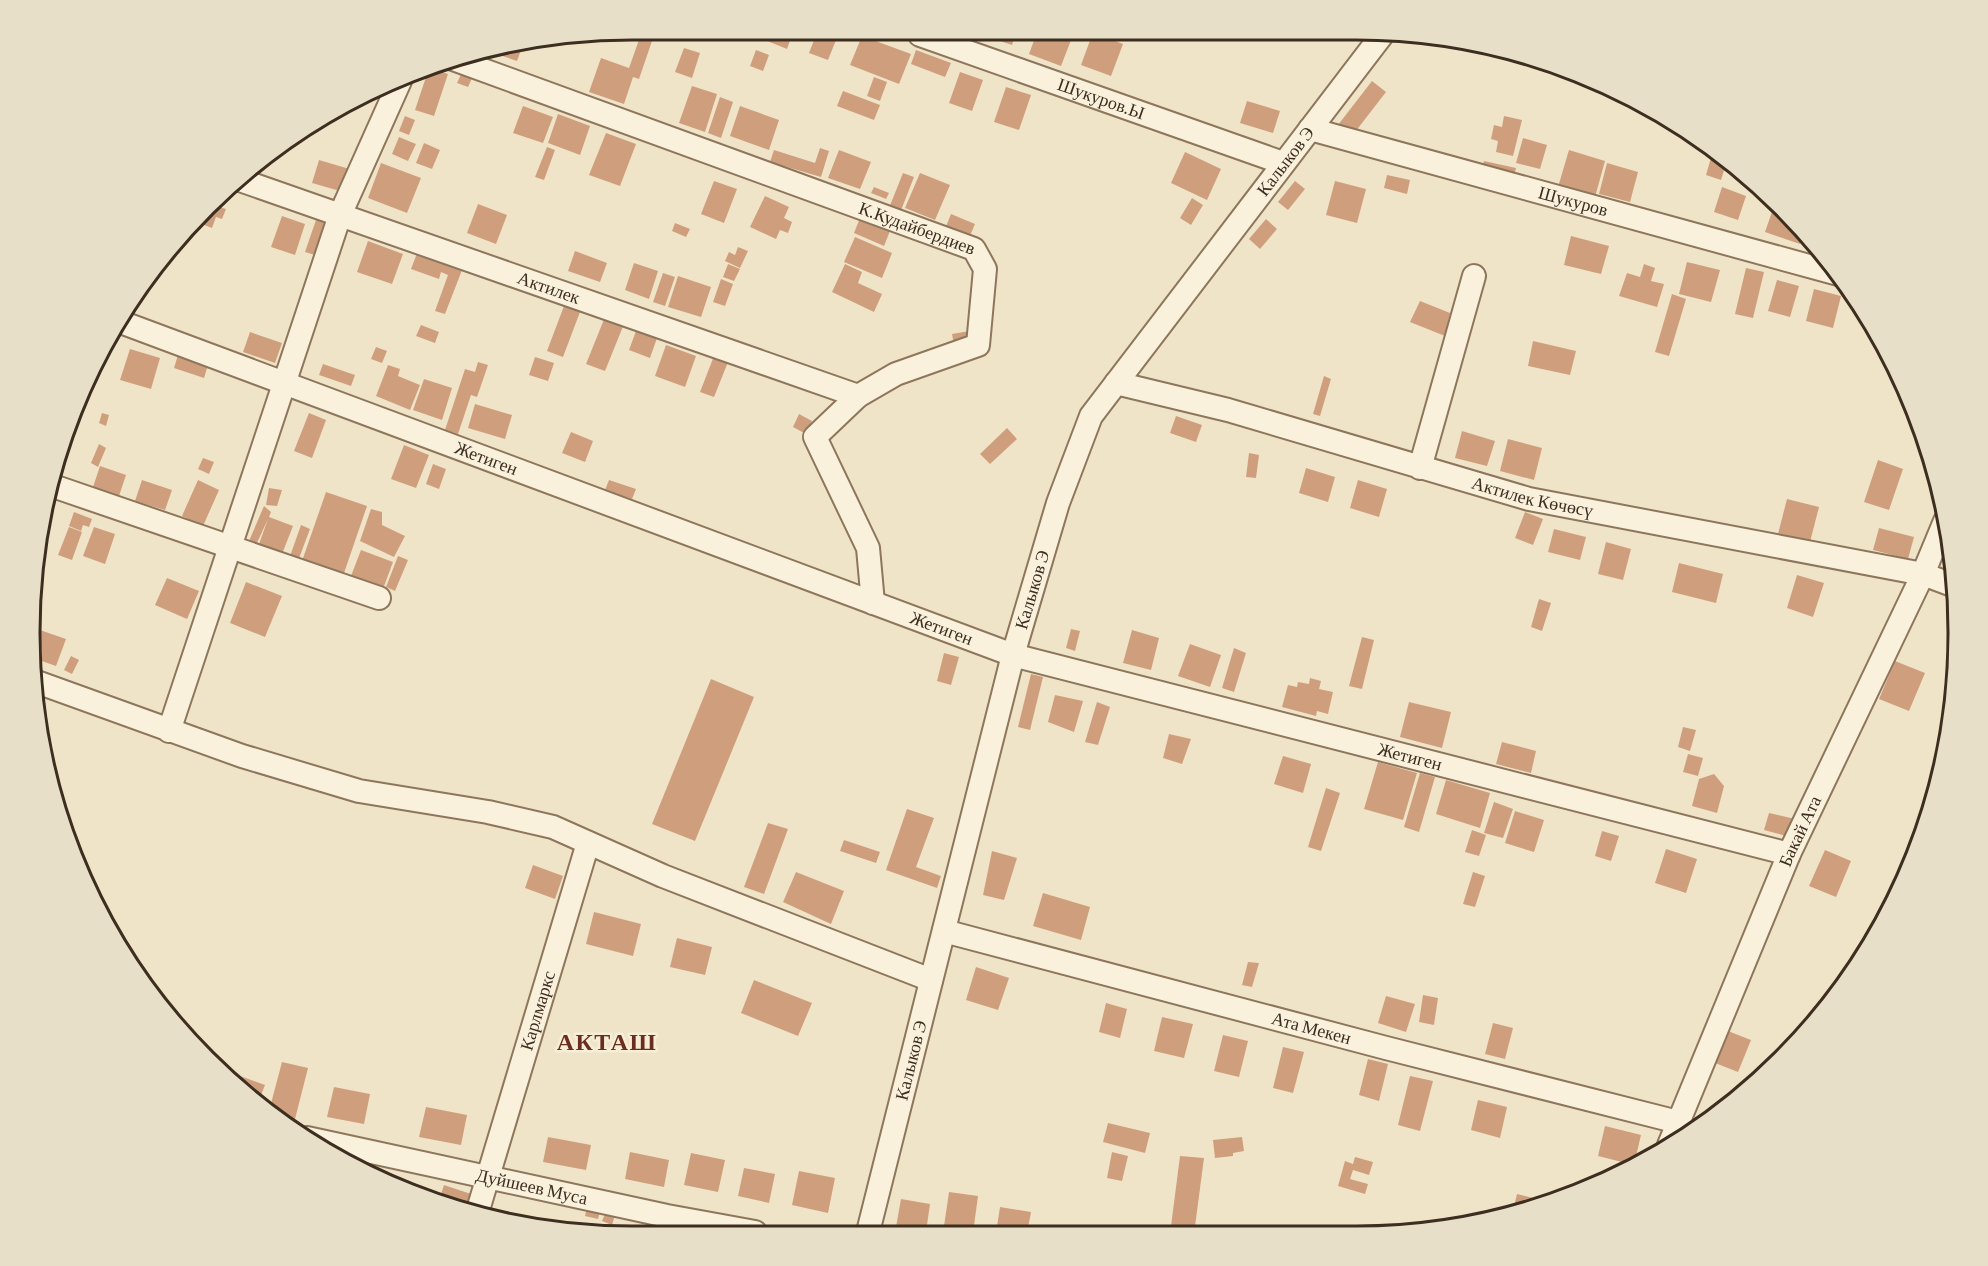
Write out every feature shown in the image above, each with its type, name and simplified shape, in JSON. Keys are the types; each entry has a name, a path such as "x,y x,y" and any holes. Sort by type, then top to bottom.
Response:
{"street":[{"name":"Шукуров.Ы","path":"934,40 1283,163"},
{"name":"Калыков Э","path":"870,1226 1013,655 1062,492 1091,416 1377,41"},
{"name":"К.Кудайбердиев","path":"468,65 974,249 985,268 978,345 896,374 858,396 815,437 868,548 873,603"},
{"path":"169,731 340,215 396,91"},
{"name":"Шукуров","path":"1310,129 1823,270"},
{"name":"Актилек","path":"248,183 858,396"},
{"path":"1420,468 1474,276"},
{"name":"Жетиген","path":"128,325 1013,655 1789,854"},
{"name":"Актилек Көчөсү","path":"1116,383 1228,410 1528,500 1923,574 1945,582"},
{"path":"59,488 379,598"},
{"name":"Бакай Ата","path":"1674,1132 1789,854 1923,574 1939,536"},
{"path":"43,684 242,756 359,790 488,812 553,827 663,876 931,980"},
{"name":"Карлмаркс","path":"479,1205 588,843"},
{"name":"Ата Мекен","path":"944,931 1397,1051 1678,1122"},
{"name":"Дуйшеев Муса","path":"333,1144 488,1177 665,1223 695,1226"}],"building":[{"path":"639,40 652,41 639,79 633,77 624,104 589,92 601,58 629,68"},
{"path":"765,40 790,40 787,49"},
{"path":"814,40 836,40 828,60 809,53"},
{"path":"860,40 873,40 911,54 899,84 850,65"},
{"path":"997,40 1014,40 1012,45"},
{"path":"1034,40 1071,40 1061,66 1029,54"},
{"path":"1090,40 1113,40 1123,44 1111,76 1081,65"},
{"path":"684,48 700,53 692,78 675,72"},
{"path":"756,50 769,55 763,71 750,66"},
{"path":"916,50 951,63 945,77 911,64"},
{"path":"521,51 517,61 502,56"},
{"path":"442,72 448,74 434,116 415,110 425,79"},
{"path":"462,72 473,76 468,87 457,83"},
{"path":"960,72 983,80 972,111 949,103"},
{"path":"874,77 887,82 880,101 867,96"},
{"path":"1372,81 1386,92 1352,136 1338,125"},
{"path":"692,86 717,94 705,132 679,123"},
{"path":"1006,87 1031,95 1019,130 994,122"},
{"path":"843,91 880,105 874,120 837,106"},
{"path":"720,97 733,102 721,138 708,133"},
{"path":"1247,101 1280,111 1273,133 1240,123"},
{"path":"523,106 553,117 543,143 513,133"},
{"path":"740,106 779,120 769,150 730,136"},
{"path":"558,114 590,126 580,155 548,143"},
{"path":"405,116 415,120 409,135 399,131"},
{"path":"1504,116 1522,120 1513,156 1496,152 1498,141 1491,139 1494,125 1502,127"},
{"path":"606,133 636,144 620,186 589,175"},
{"path":"399,137 416,144 408,161 392,154"},
{"path":"1523,138 1547,145 1540,169 1516,163"},
{"path":"424,143 440,150 432,169 416,163"},
{"path":"547,147 555,150 544,180 535,177"},
{"path":"820,148 829,151 821,177 770,162 774,150 815,163"},
{"path":"839,150 871,162 860,189 828,178"},
{"path":"1569,150 1605,161 1595,197 1558,187"},
{"path":"1185,152 1221,169 1207,200 1171,183"},
{"path":"1711,159 1724,170 1721,180 1706,175"},
{"path":"319,160 353,170 347,193 312,183"},
{"path":"1484,161 1516,168 1513,179 1481,171"},
{"path":"381,163 421,178 407,213 368,198"},
{"path":"1607,163 1638,172 1630,202 1599,194"},
{"path":"903,173 914,177 900,213 889,208"},
{"path":"920,173 950,185 935,220 905,208"},
{"path":"1387,175 1410,180 1407,194 1384,188"},
{"path":"714,181 737,189 724,223 701,214"},
{"path":"1295,181 1305,189 1288,210 1278,202"},
{"path":"1335,181 1366,189 1357,223 1326,215"},
{"path":"874,187 889,193 886,199 871,193"},
{"path":"1722,187 1746,196 1738,220 1714,212"},
{"path":"765,196 789,207 784,218 792,222 788,233 780,230 776,239 750,227"},
{"path":"1192,198 1203,205 1191,225 1180,218"},
{"path":"478,204 507,215 496,244 467,233"},
{"path":"221,208 226,209 222,219 216,217 212,228 204,225"},
{"path":"1772,212 1800,244 1765,232"},
{"path":"951,214 975,224 969,238 945,229"},
{"path":"282,216 305,224 295,255 271,247"},
{"path":"317,217 327,221 315,255 305,252"},
{"path":"860,218 890,231 884,246 854,233"},
{"path":"1266,219 1277,229 1260,249 1249,239"},
{"path":"675,223 690,229 686,237 672,231"},
{"path":"1571,236 1609,246 1601,274 1564,265"},
{"path":"855,237 892,253 882,278 844,262"},
{"path":"368,241 403,254 392,284 357,272"},
{"path":"738,247 748,251 740,268 725,261 729,252 735,255"},
{"path":"419,248 464,265 445,314 435,311 448,275 441,272 439,279 411,269"},
{"path":"575,251 607,263 600,282 568,271"},
{"path":"1687,262 1720,270 1711,302 1679,294"},
{"path":"634,263 658,271 649,299 625,290"},
{"path":"728,264 740,269 734,281 723,277"},
{"path":"845,264 862,272 858,283 882,294 874,312 832,292"},
{"path":"1644,264 1655,268 1651,281 1664,284 1657,307 1619,296 1627,273 1640,277"},
{"path":"1746,268 1764,272 1753,318 1735,314"},
{"path":"663,273 675,277 665,306 653,302"},
{"path":"678,276 711,287 701,317 668,307"},
{"path":"721,279 733,284 725,306 713,302"},
{"path":"1777,280 1799,286 1790,317 1768,311"},
{"path":"1814,289 1841,296 1833,328 1806,321"},
{"path":"1672,294 1686,299 1669,356 1655,352"},
{"path":"1420,301 1450,313 1445,336 1410,322"},
{"path":"564,306 580,312 563,357 547,351"},
{"path":"605,317 624,324 605,371 586,364"},
{"path":"421,325 439,332 435,343 416,336"},
{"path":"975,330 976,342 954,345 952,334"},
{"path":"636,331 657,338 650,358 629,350"},
{"path":"250,332 282,343 275,363 243,352"},
{"path":"1533,341 1576,351 1570,375 1528,366"},
{"path":"666,345 696,356 685,387 655,376"},
{"path":"376,347 387,351 382,363 371,359"},
{"path":"130,349 160,358 151,389 120,380"},
{"path":"178,355 208,365 204,378 174,368"},
{"path":"714,356 728,362 714,397 700,392"},
{"path":"535,357 554,363 548,381 529,375"},
{"path":"478,362 488,365 477,397 471,395 458,434 445,430 465,369 475,372"},
{"path":"323,364 355,375 351,386 319,375"},
{"path":"388,365 400,369 398,376 420,385 410,410 376,396"},
{"path":"1324,376 1331,379 1320,416 1313,414"},
{"path":"424,379 452,388 442,420 413,410"},
{"path":"475,404 512,415 505,439 468,428"},
{"path":"102,413 109,415 106,426 99,423"},
{"path":"309,413 326,420 312,458 294,451"},
{"path":"799,414 812,421 806,434 793,427"},
{"path":"1176,416 1202,425 1196,442 1170,433"},
{"path":"1007,428 1017,439 990,464 980,454"},
{"path":"1462,431 1495,441 1487,466 1455,458"},
{"path":"571,432 593,441 585,462 562,453"},
{"path":"1508,439 1542,448 1534,480 1500,471"},
{"path":"99,444 106,448 98,467 91,463"},
{"path":"404,445 429,455 416,488 391,479"},
{"path":"1249,453 1259,455 1256,478 1246,477"},
{"path":"203,458 214,462 209,474 198,469"},
{"path":"1878,460 1903,469 1889,510 1864,502"},
{"path":"433,464 446,469 439,489 426,484"},
{"path":"100,466 126,475 119,496 93,487"},
{"path":"1306,468 1335,477 1328,502 1299,493"},
{"path":"142,480 172,490 165,510 135,501"},
{"path":"198,480 219,490 203,526 182,516"},
{"path":"609,480 636,489 632,499 605,490"},
{"path":"1358,480 1387,489 1379,517 1350,508"},
{"path":"269,488 282,490 277,506 266,505"},
{"path":"326,492 367,506 343,576 301,564"},
{"path":"1787,499 1819,507 1810,542 1778,534"},
{"path":"264,506 271,512 269,517 293,526 282,554 259,544 268,519 256,545 249,541"},
{"path":"371,509 382,512 382,525 405,536 394,557 360,541"},
{"path":"74,512 92,519 89,527 83,525 81,531 69,526"},
{"path":"1525,512 1543,519 1533,545 1515,538"},
{"path":"301,525 310,529 298,561 289,559"},
{"path":"69,527 82,532 72,560 58,555"},
{"path":"94,527 115,534 105,564 83,556"},
{"path":"1879,528 1914,537 1908,559 1873,550"},
{"path":"1554,529 1586,537 1580,560 1548,552"},
{"path":"1606,542 1631,549 1623,580 1598,574"},
{"path":"361,550 393,562 383,589 351,576"},
{"path":"398,556 408,560 395,591 386,587"},
{"path":"1679,563 1723,574 1716,603 1672,592"},
{"path":"1797,575 1824,583 1813,617 1787,608"},
{"path":"167,578 199,591 187,619 155,605"},
{"path":"246,582 282,596 265,637 230,623"},
{"path":"1539,599 1551,603 1542,631 1531,627"},
{"path":"1071,629 1080,631 1075,651 1066,648"},
{"path":"40,630 66,639 56,666 41,661"},
{"path":"1132,630 1159,638 1151,670 1123,663"},
{"path":"1362,637 1374,640 1362,689 1349,686"},
{"path":"1190,644 1221,655 1210,687 1178,676"},
{"path":"1234,648 1246,653 1234,692 1222,688"},
{"path":"944,653 959,657 951,685 937,681"},
{"path":"71,656 79,660 72,674 64,670"},
{"path":"1895,661 1925,673 1909,711 1879,699"},
{"path":"1031,674 1043,677 1030,730 1018,727"},
{"path":"1310,678 1321,681 1319,689 1333,692 1328,714 1317,711 1316,716 1282,707 1288,685 1297,687 1298,682 1309,684"},
{"path":"711,679 754,697 695,841 652,824"},
{"path":"1055,695 1083,701 1074,732 1048,722"},
{"path":"1097,702 1110,707 1098,745 1085,742"},
{"path":"1409,702 1451,712 1442,748 1400,737"},
{"path":"1683,727 1696,730 1690,751 1678,747"},
{"path":"1169,734 1191,739 1182,764 1163,758"},
{"path":"1502,742 1536,751 1531,773 1496,764"},
{"path":"1688,754 1703,758 1698,776 1683,772"},
{"path":"1283,756 1311,764 1303,793 1274,784"},
{"path":"1378,762 1417,773 1403,820 1364,809"},
{"path":"1420,773 1435,777 1419,832 1404,827"},
{"path":"1714,774 1724,786 1717,813 1692,806 1699,779"},
{"path":"1446,780 1490,793 1480,828 1436,814"},
{"path":"1326,788 1340,793 1321,851 1308,847"},
{"path":"1494,802 1513,809 1503,838 1484,833"},
{"path":"907,809 934,818 916,867 941,876 937,888 886,870"},
{"path":"1515,811 1544,820 1534,852 1505,843"},
{"path":"1769,813 1795,819 1790,837 1764,830"},
{"path":"768,823 788,829 764,894 744,887"},
{"path":"1472,830 1486,835 1479,856 1465,852"},
{"path":"1602,831 1619,836 1611,861 1595,856"},
{"path":"844,840 880,852 876,863 840,851"},
{"path":"1666,849 1697,859 1686,893 1655,883"},
{"path":"1825,850 1851,861 1836,897 1809,886"},
{"path":"992,851 1017,858 1004,900 983,895"},
{"path":"533,865 563,876 555,899 525,888"},
{"path":"796,872 844,891 831,924 783,902"},
{"path":"1473,872 1485,876 1475,907 1463,904"},
{"path":"1043,893 1090,907 1081,940 1033,926"},
{"path":"594,912 641,924 633,956 586,944"},
{"path":"677,938 712,947 705,975 670,967"},
{"path":"1248,962 1259,963 1252,987 1242,985"},
{"path":"976,967 1009,978 998,1010 966,1000"},
{"path":"754,980 812,1003 798,1036 741,1013"},
{"path":"1423,995 1438,998 1434,1025 1419,1022"},
{"path":"1386,996 1415,1004 1406,1032 1378,1023"},
{"path":"1106,1003 1127,1009 1120,1038 1099,1032"},
{"path":"1162,1017 1193,1024 1184,1058 1154,1051"},
{"path":"1493,1023 1513,1028 1505,1059 1485,1054"},
{"path":"1728,1031 1751,1040 1738,1072 1715,1063"},
{"path":"1223,1035 1248,1041 1239,1077 1214,1071"},
{"path":"1283,1047 1304,1052 1293,1093 1273,1088"},
{"path":"1368,1059 1388,1064 1379,1101 1359,1095"},
{"path":"282,1062 308,1068 295,1119 271,1102"},
{"path":"240,1076 265,1085 261,1094"},
{"path":"1410,1076 1433,1081 1420,1131 1398,1125"},
{"path":"334,1087 370,1094 364,1124 327,1117"},
{"path":"1478,1100 1507,1107 1500,1138 1471,1130"},
{"path":"426,1107 467,1115 461,1145 419,1137"},
{"path":"1108,1123 1150,1133 1145,1153 1103,1142"},
{"path":"1605,1126 1641,1135 1637,1154 1621,1162 1598,1156"},
{"path":"548,1137 591,1145 586,1170 543,1162"},
{"path":"1242,1137 1244,1151 1233,1153 1233,1156 1215,1158 1213,1140"},
{"path":"630,1152 669,1160 664,1187 625,1179"},
{"path":"1112,1152 1128,1156 1122,1181 1107,1178"},
{"path":"691,1153 725,1160 718,1192 684,1185"},
{"path":"1180,1156 1204,1158 1195,1226 1171,1226"},
{"path":"1355,1157 1373,1162 1369,1175 1353,1170 1350,1179 1368,1184 1365,1194 1338,1186 1345,1161 1353,1164"},
{"path":"744,1168 775,1174 769,1203 738,1196"},
{"path":"799,1171 835,1178 828,1213 792,1205"},
{"path":"444,1185 474,1195 472,1203 441,1193"},
{"path":"949,1192 978,1196 974,1226 944,1226"},
{"path":"1517,1194 1532,1198 1515,1203"},
{"path":"901,1199 930,1204 927,1226 896,1226"},
{"path":"1000,1207 1031,1212 1028,1226 997,1226"},
{"path":"587,1208 600,1211 598,1219 585,1216"},
{"path":"606,1212 615,1215 612,1225 602,1221"}],"district":[{"name":"АКТАШ","path":"607,1042"}]}
